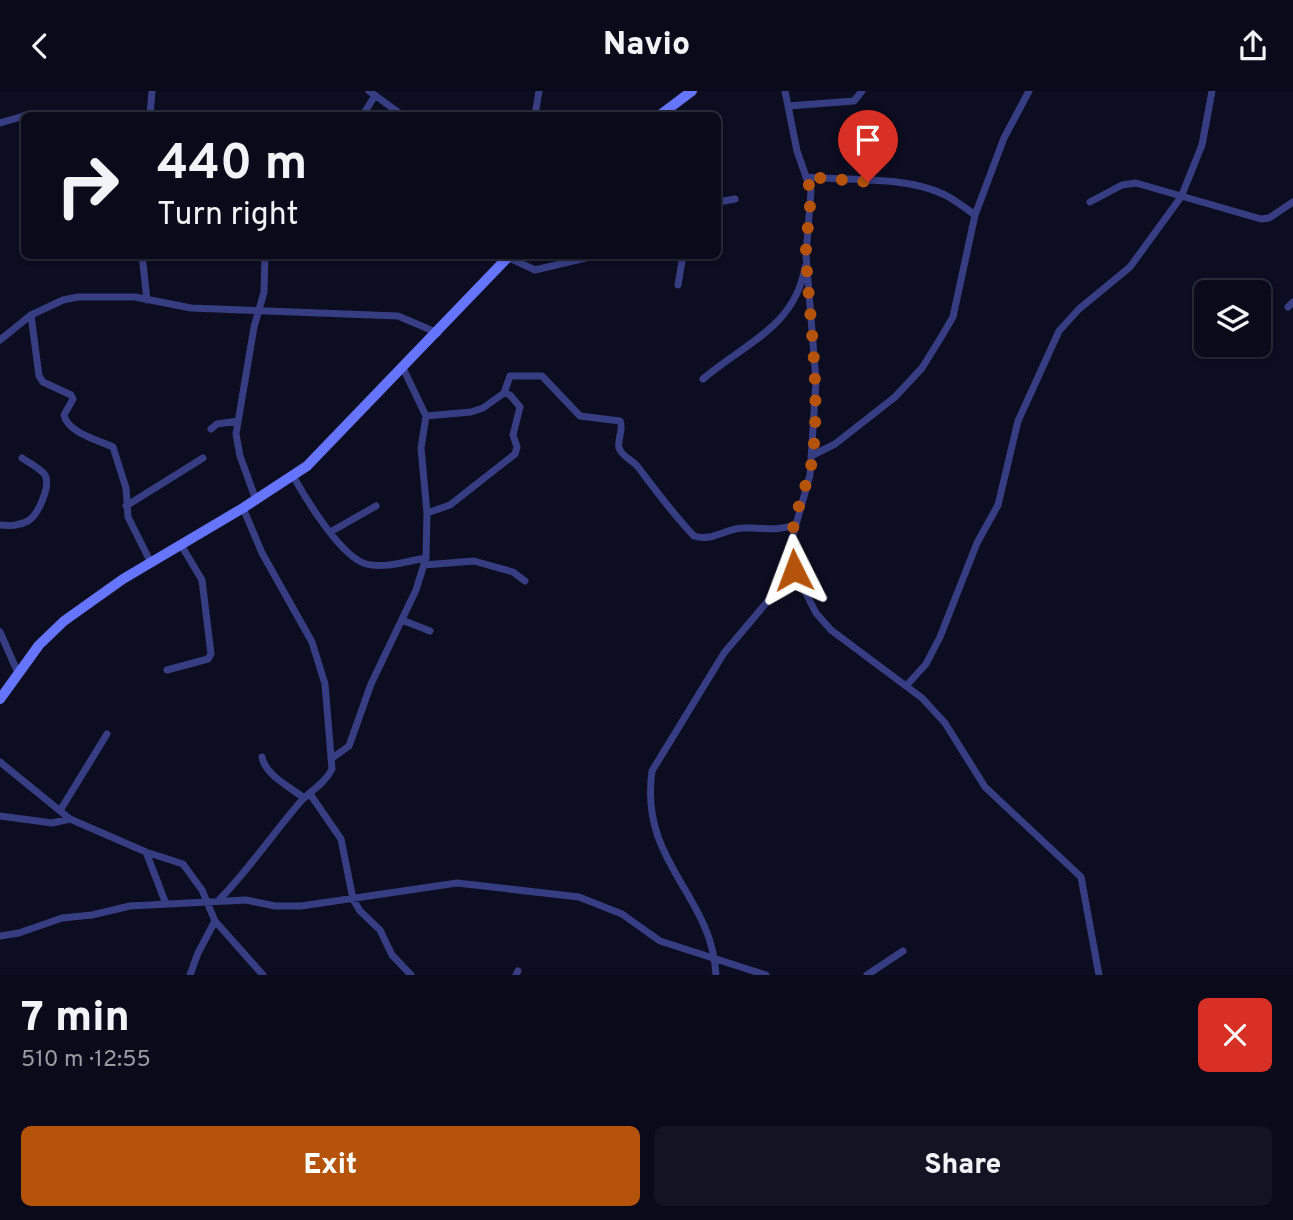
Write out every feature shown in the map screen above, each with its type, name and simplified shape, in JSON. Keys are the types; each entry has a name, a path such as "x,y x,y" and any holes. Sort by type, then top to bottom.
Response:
{"main road":[{"path":"664,112 692,91"},
{"path":"0,699 39,645 64,621 151,562 293,476 337,437 402,366 438,333 504,259"}],"street":[{"path":"150,112 152,91"},
{"path":"536,112 539,91"},
{"path":"704,379 769,330 791,308 801,287 811,191 797,151 785,91"},
{"path":"788,106 854,101 862,91"},
{"path":"813,454 835,444 870,418 922,369 953,317 975,215 1004,138 1029,91"},
{"path":"907,685 926,664 940,637 977,543 998,505 1018,421 1059,331 1079,309 1130,267 1181,197 1202,145 1212,91"},
{"path":"364,112 371,94 398,112"},
{"path":"0,123 21,117"},
{"path":"807,177 868,182 899,181 944,194 975,215"},
{"path":"1090,202 1122,185 1136,183 1261,219 1269,218 1293,202"},
{"path":"721,202 736,199"},
{"path":"806,255 816,368 813,454 790,546 794,570 816,613 831,630 907,685 945,723 985,787 1081,877 1099,975"},
{"path":"142,259 146,300"},
{"path":"256,500 240,456 238,421 258,311 264,292 265,259"},
{"path":"513,259 535,270 581,259"},
{"path":"678,285 682,259"},
{"path":"0,340 31,315 63,300 78,297 146,300 191,308 398,316 438,333"},
{"path":"31,315 39,376 43,382 71,395 73,399 64,415 68,423 89,438 113,447 126,488 128,517 151,562"},
{"path":"331,759 349,746 371,684 402,620 425,561 427,513 421,448 426,416 402,366"},
{"path":"426,416 471,412 483,408 504,393 510,376 542,376 580,416 620,421 622,426 619,447 622,453 636,465 662,502 694,536 714,537 743,527 774,531 795,524"},
{"path":"427,513 450,505 515,454 517,447 513,435 520,407 510,395 504,393"},
{"path":"211,429 218,424 238,421"},
{"path":"0,525 15,526 33,517 45,492 47,484 43,473 22,458"},
{"path":"126,506 202,458"},
{"path":"293,476 355,559 367,564 386,566 425,561 474,561 513,572 525,581"},
{"path":"332,531 376,506"},
{"path":"217,902 261,855 307,796 326,780 332,769 325,684 312,642 262,554 243,508"},
{"path":"167,670 208,659 211,654 202,580 181,545"},
{"path":"716,975 715,958 701,916 662,852 655,831 649,791 652,771 724,653 794,570"},
{"path":"402,620 430,631"},
{"path":"0,632 18,673"},
{"path":"61,809 107,734"},
{"path":"262,757 263,765 269,771 307,796 341,839 353,899 360,911 380,930 392,955 411,975"},
{"path":"0,762 70,819 146,852 183,864 207,902 215,921 262,975"},
{"path":"0,816 52,824 70,819"},
{"path":"146,852 166,904"},
{"path":"0,936 19,933 62,918 166,904 246,901 275,906 300,906 457,883 579,897 622,914 660,941 766,975"},
{"path":"190,975 215,921"},
{"path":"867,975 902,951"}],"route":[{"path":"794,570 790,546 810,475 817,400 806,255 811,205 807,177 868,182"}]}
